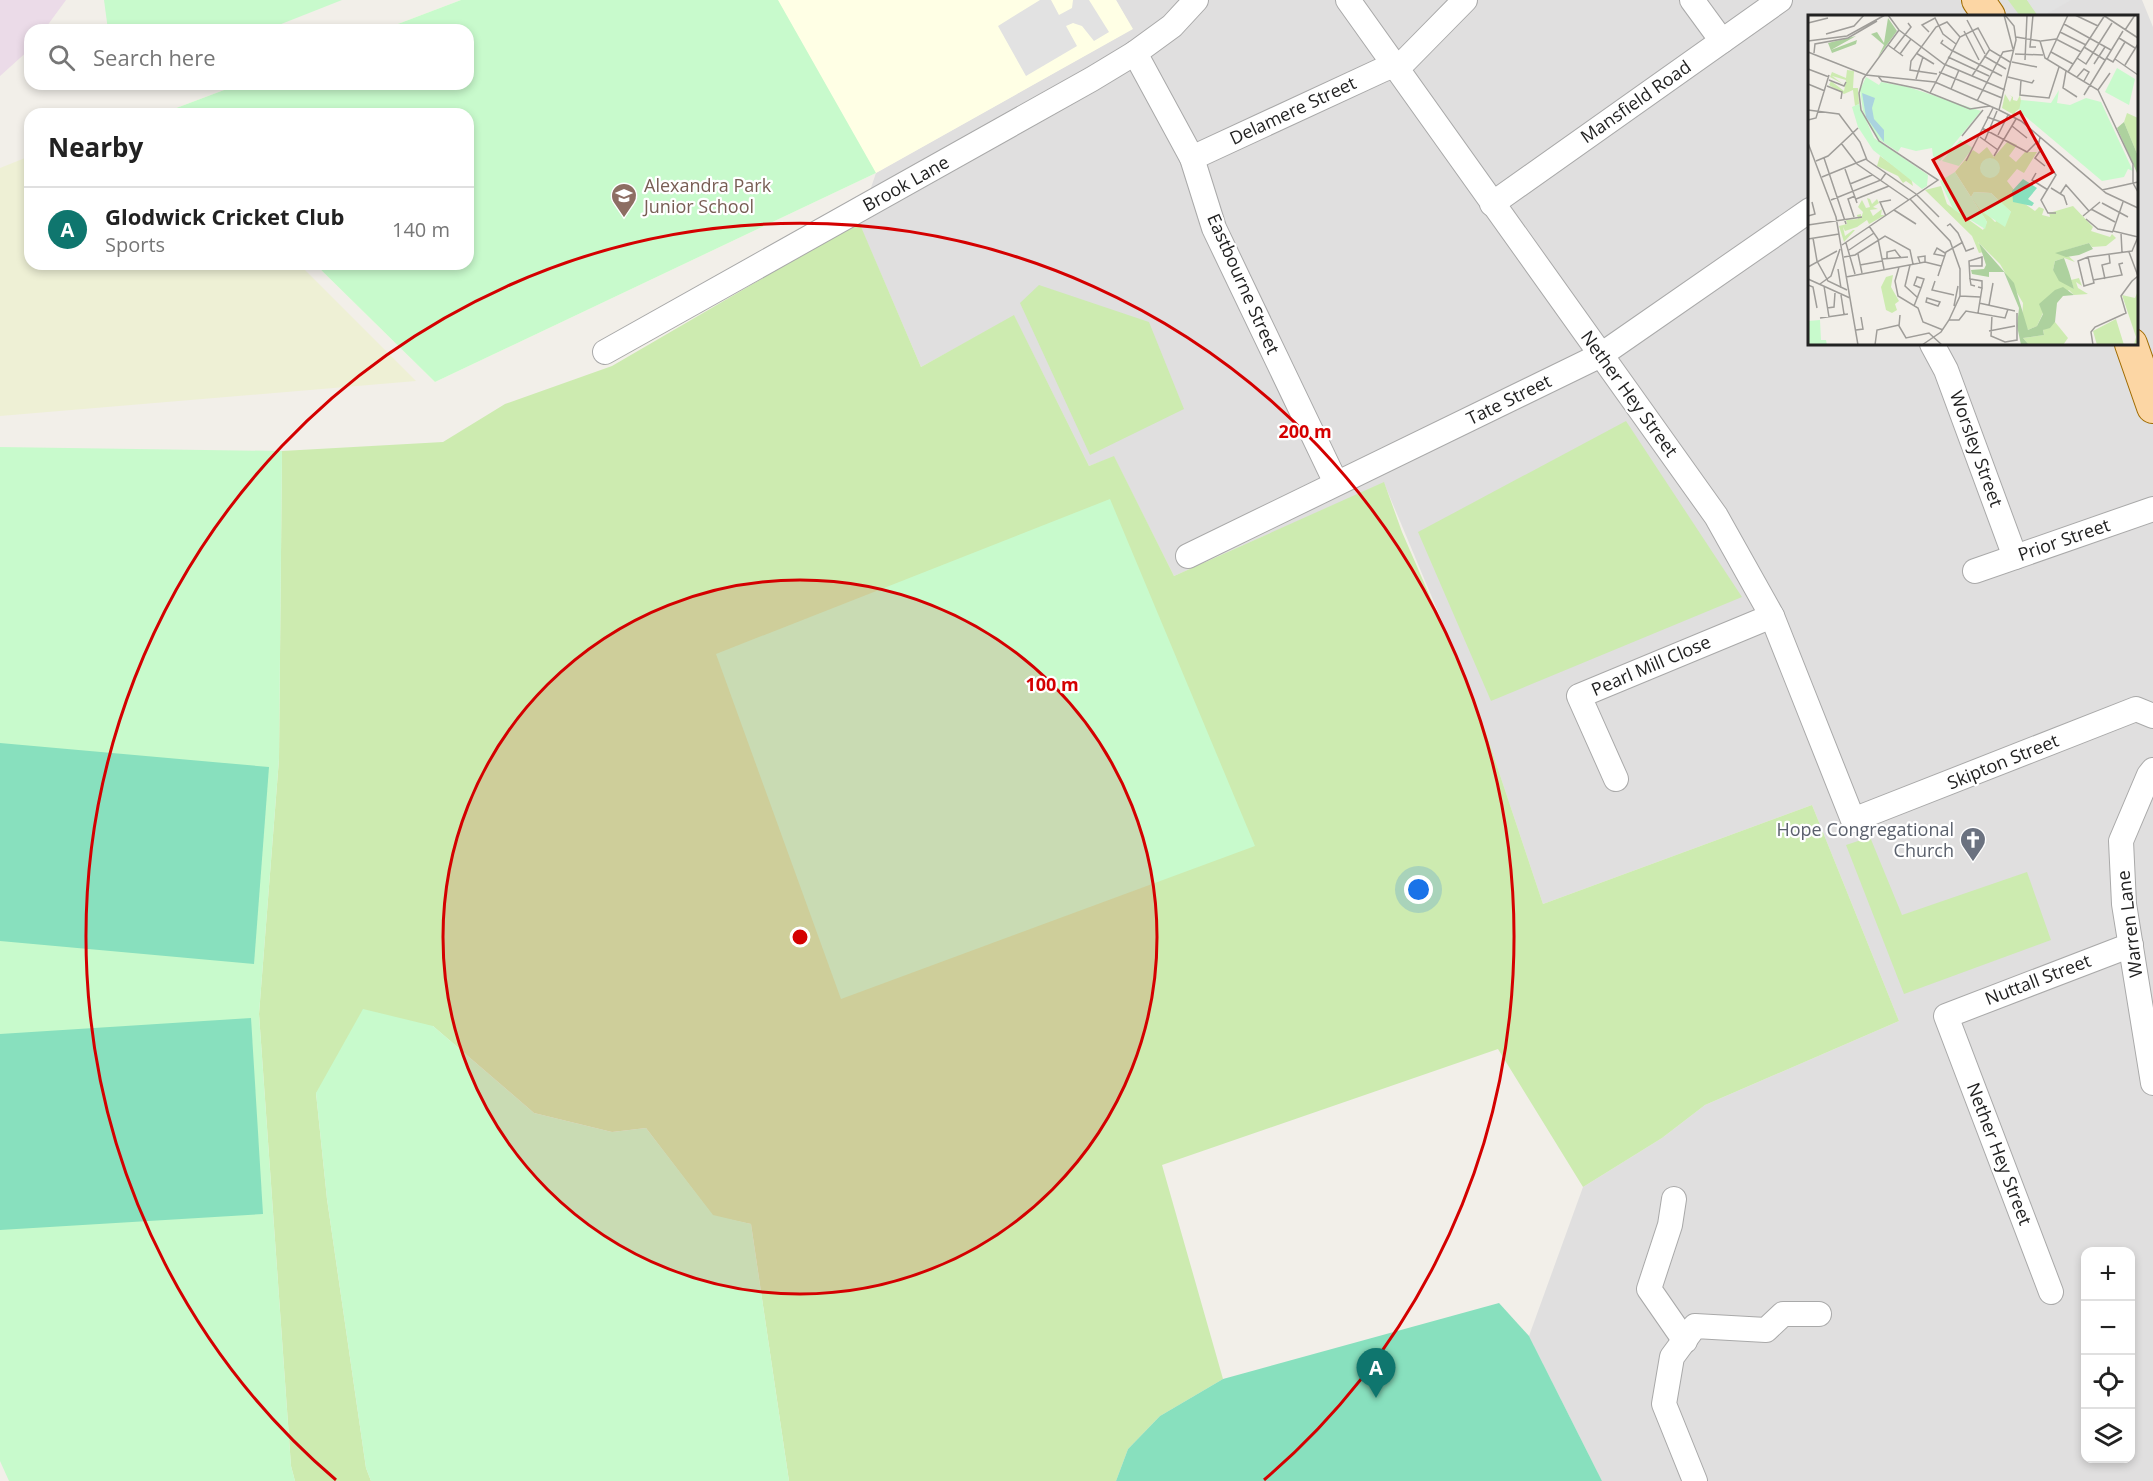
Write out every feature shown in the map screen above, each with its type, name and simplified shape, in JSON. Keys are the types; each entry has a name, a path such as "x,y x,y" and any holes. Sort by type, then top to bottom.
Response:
{"main road":[{"path":"1978,0 1988,15"},
{"path":"2131,345 2153,407"}],"street":[{"name":"Brook Lane","path":"605,352 1092,79 1135,53 1172,26 1196,0"},
{"name":"Nether Hey Street","path":"1348,0 1716,516 1772,616 1853,820"},
{"name":"Delamere Street","path":"1192,158 1405,61 1465,0"},
{"path":"1692,0 1722,41"},
{"name":"Mansfield Road","path":"1492,204 1780,0"},
{"name":"Eastbourne Street","path":"1135,53 1192,158 1214,228 1336,483"},
{"name":"Tate Street","path":"1188,556 1601,355 1808,211"},
{"name":"Worsley Street","path":"1933,345 1947,370 2015,557"},
{"name":"Prior Street","path":"1975,571 2153,509"},
{"name":"Pearl Mill Close","path":"1616,779 1579,696 1772,616"},
{"name":"Skipton Street","path":"1853,820 2136,710 2153,716"},
{"name":"Warren Lane","path":"2153,770 2121,841 2124,904 2153,1083"},
{"name":"Nuttall Street","path":"1946,1016 2130,945"},
{"name":"Nether Hey Street","path":"1946,1016 2051,1292"},
{"path":"1674,1198 1670,1225 1649,1289 1690,1334"},
{"path":"1695,1481 1664,1404 1672,1357 1690,1334 1766,1330 1783,1314 1819,1314"}],"shaded area":[{"path":"0,0 66,0 48,24 24,24 24,54 0,76"},
{"name":"Alexandra Park Junior School","path":"461,0 1116,0 1133,29 876,173 435,382 321,270 474,270 474,108 176,108 224,90 474,90 474,24 398,24"},
{"path":"1040,0 1051,0 1059,15 1072,8 1073,0 1089,0 1109,32 1094,41 1082,26 1073,23 1066,26 1077,46 1026,76 998,26"},
{"path":"1116,0 2142,0 2153,27 2153,1481 1602,1481 1529,1336 1583,1187 1662,1138 1705,1105 1899,1021 1812,805 1543,904 1475,700 1384,483 1174,576 1114,457 1089,466 1014,316 921,367 859,223 876,173 1132,29"},
{"path":"2027,0 2071,0 2045,15 2037,15"},
{"path":"24,158 24,270 305,270 416,381 0,416 0,168"}],"green space":[{"path":"104,0 342,0 281,24 107,24"},
{"name":"Alexandra Park Junior School","path":"461,0 778,0 876,173 435,382 321,270 474,270 474,108 176,108 224,90 474,90 474,24 398,24"},
{"path":"2008,0 2027,0 2037,15 2019,15"},
{"path":"859,222 921,367 1014,315 1089,466 1114,456 1174,576 1384,482 1402,532 1475,700 1543,904 1812,805 1899,1021 1705,1105 1662,1138 1583,1187 1498,1049 1162,1165 1223,1379 1160,1416 1128,1449 1116,1481 789,1481 751,1224 713,1216 646,1128 612,1132 534,1113 433,1026 316,1093 327,1199 366,1468 371,1481 295,1481 291,1466 259,1014 279,759 282,451 443,442 505,404 612,366"},
{"path":"1039,285 1149,322 1184,409 1090,455 1020,303"},
{"path":"1626,421 1742,597 1491,701 1418,532"},
{"path":"0,447 282,451 279,759 259,1014 291,1466 295,1481 9,1481 0,1461"},
{"path":"1110,499 1255,846 841,999 716,654"},
{"path":"0,743 269,767 254,964 0,941"},
{"path":"1870,837 1902,915 2027,872 2051,940 1904,994 1846,845"},
{"path":"363,1009 433,1026 534,1113 612,1132 646,1128 713,1215 751,1224 789,1481 371,1481 366,1468 327,1199 316,1093"},
{"path":"251,1018 263,1214 0,1230 0,1034"},
{"path":"1499,1303 1529,1336 1602,1481 1116,1481 1128,1449 1160,1416 1223,1379"}],"place":[{"name":"Alexandra Park Junior School","path":"624,219"},
{"name":"Hope Congregational Church","path":"1973,863"},
{"name":"Glodwick Cricket Club","path":"1376,1398"}]}
